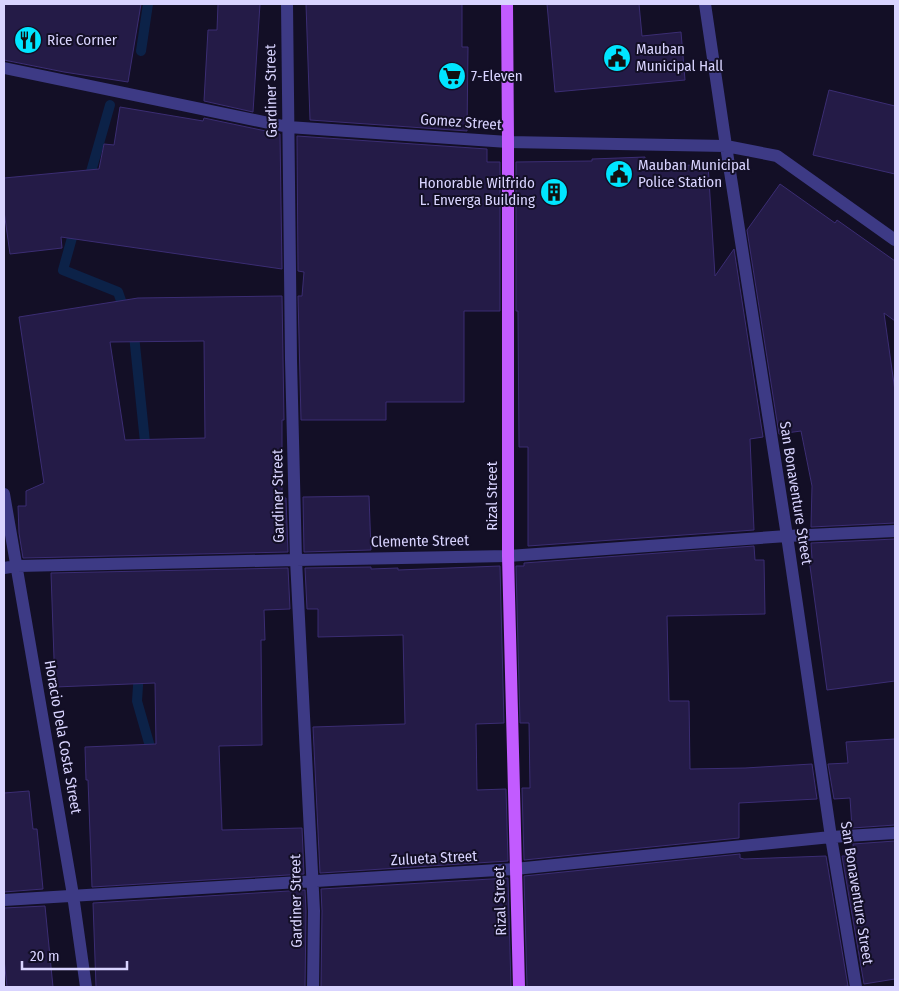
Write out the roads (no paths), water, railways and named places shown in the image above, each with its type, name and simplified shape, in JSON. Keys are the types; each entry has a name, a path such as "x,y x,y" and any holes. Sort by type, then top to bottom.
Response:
{"main road":[{"name":"Rizal Street","path":"507,4 508,556 519,987"}],"street":[{"name":"Gardiner Street","path":"287,4 291,360 296,560 313,881 313,987"},
{"name":"San Bonaventure Street","path":"705,4 787,536 831,837 856,987"},
{"name":"Gomez Street","path":"4,68 288,127 508,142 726,146 777,156 895,240"},
{"name":"Horacio Dela Costa Street","path":"4,494 73,895 86,987"},
{"name":"Clemente Street","path":"4,568 17,566 508,556 787,536 895,531"},
{"name":"Zulueta Street","path":"4,900 515,869 831,837 895,833"}],"waterway":[{"path":"141,51 148,4"},
{"path":"88,182 110,105"},
{"path":"75,227 63,270 118,292 125,312"},
{"path":"132,330 146,452"},
{"path":"139,671 137,701 153,757"}],"place":[{"name":"Rice Corner","path":"28,40"},
{"name":"Mauban Municipal Hall","path":"617,58"},
{"name":"7-Eleven","path":"452,76"},
{"name":"Mauban Municipal Police Station","path":"619,174"},
{"name":"Honorable Wilfrido L. Enverga Building","path":"554,192"}]}
